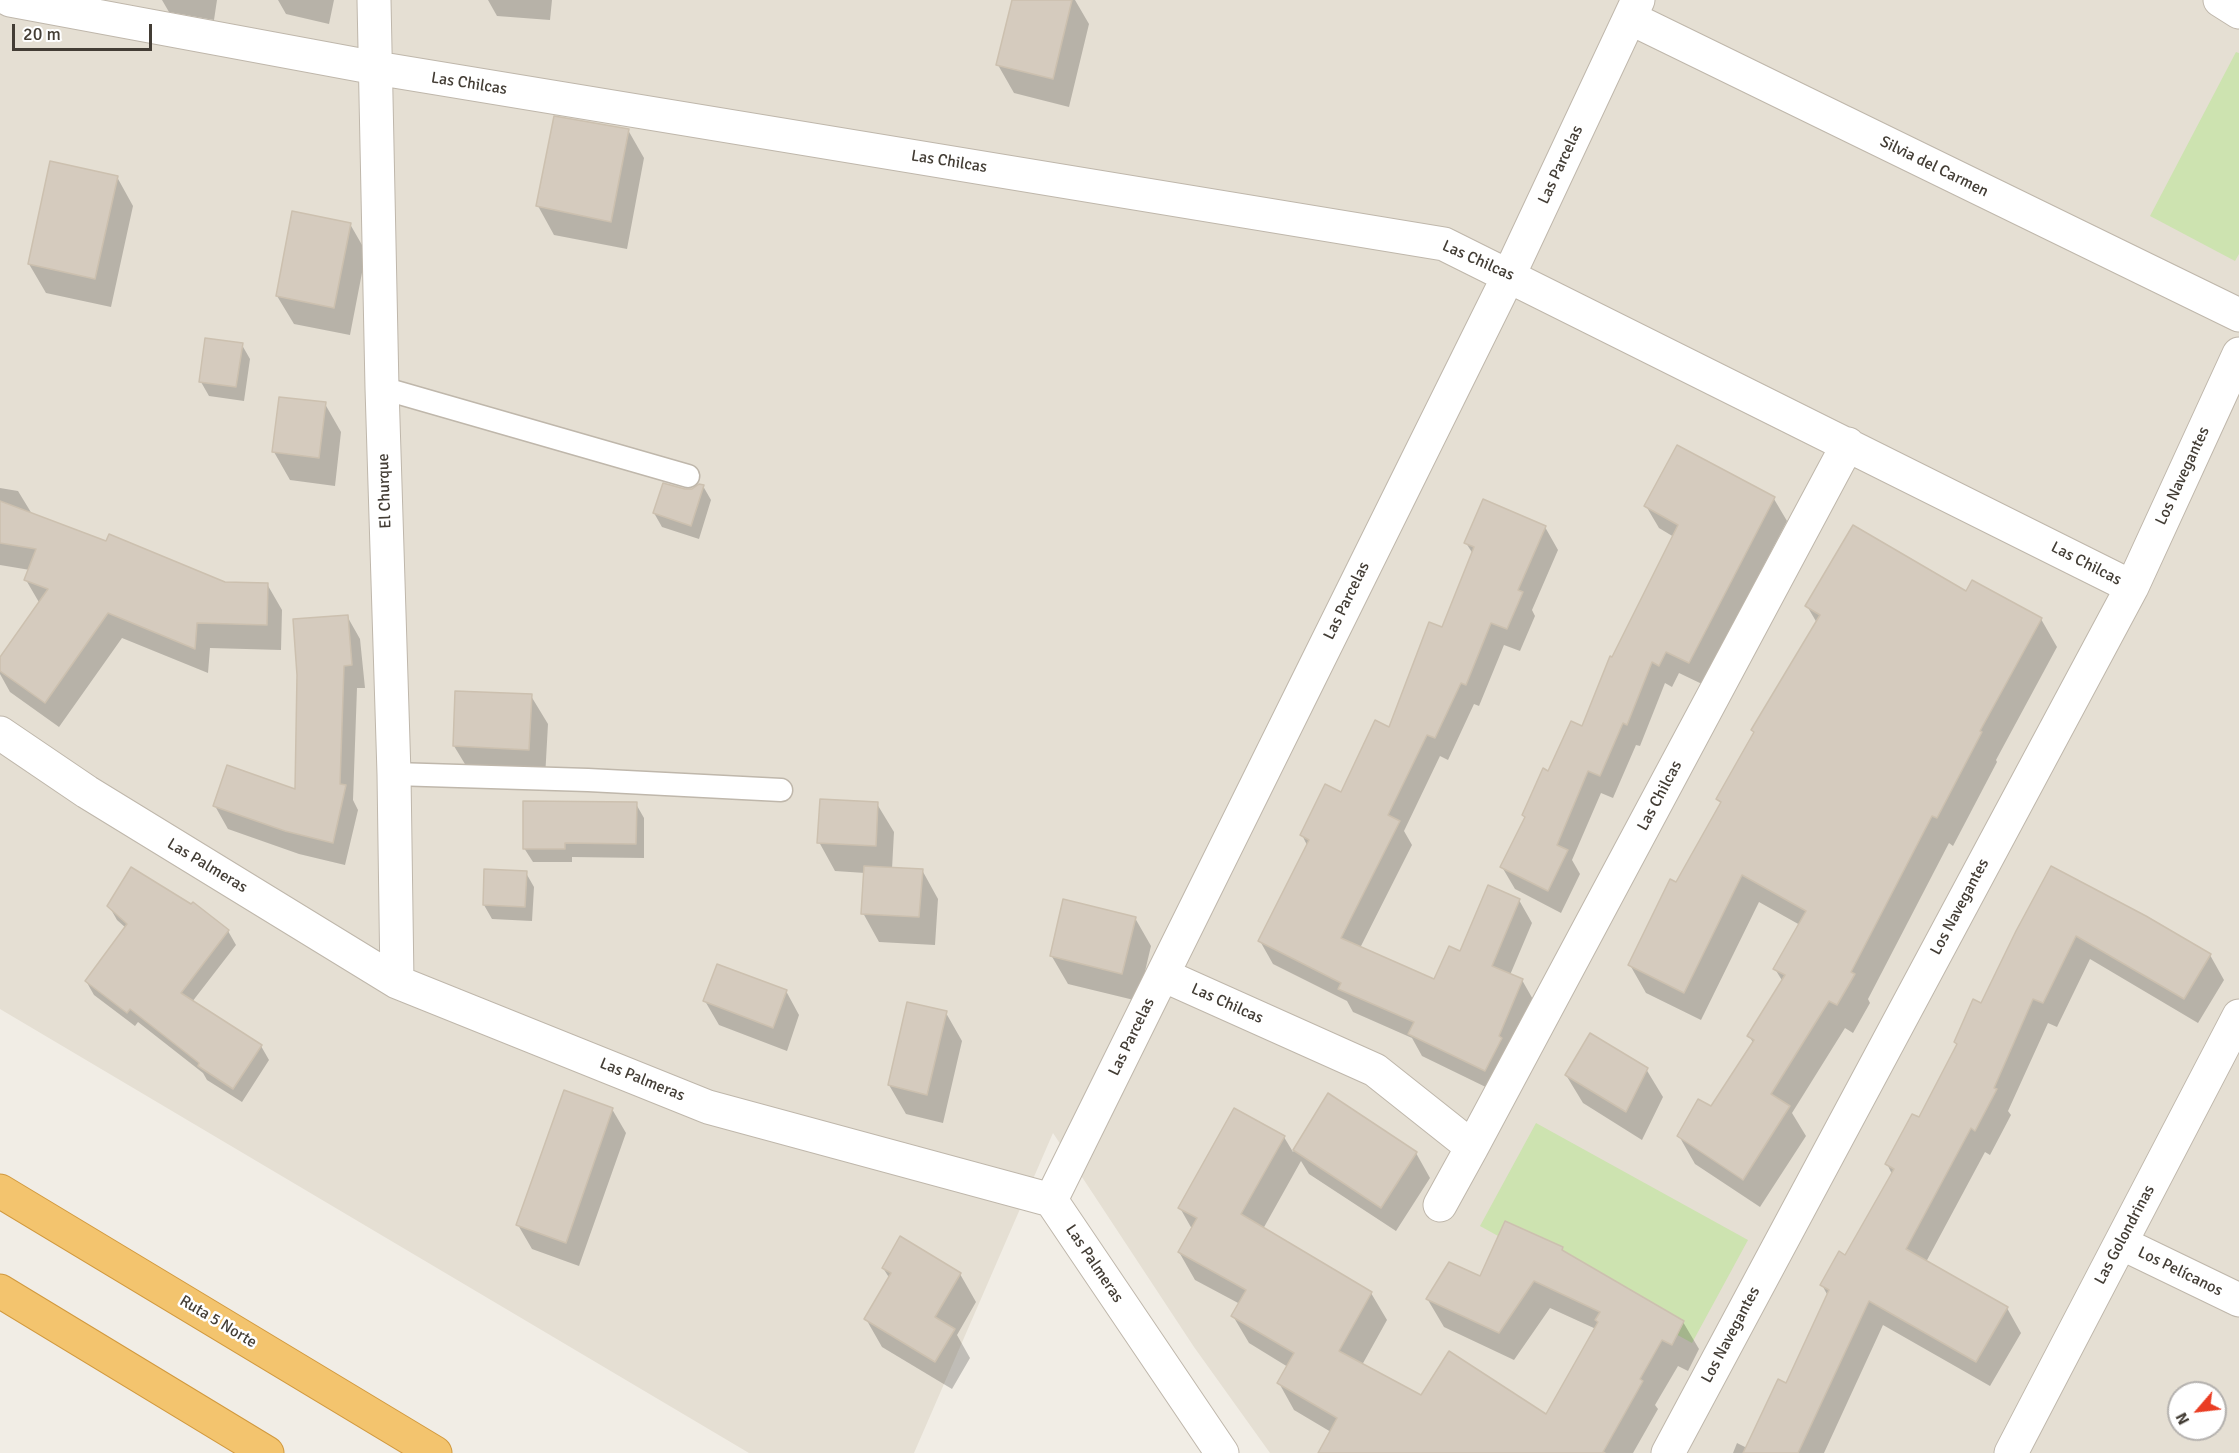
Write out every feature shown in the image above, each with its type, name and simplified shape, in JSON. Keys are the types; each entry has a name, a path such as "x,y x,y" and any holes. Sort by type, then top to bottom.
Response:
{"highway":[{"name":"Ruta 5 Norte","path":"0,1191 435,1453"},
{"path":"0,1291 267,1453"}],"street":[{"name":"Las Chilcas","path":"10,0 376,68 1444,244 2132,587"},
{"name":"El Churque","path":"374,0 382,388 394,774 397,982"},
{"path":"2220,0 2239,12"},
{"name":"Las Parcelas","path":"1051,1200 1509,275 1634,9"},
{"name":"Silvia del Carmen","path":"1634,9 2239,315"},
{"name":"Los Navegantes","path":"1668,1453 2132,587 2239,354"},
{"name":"Las Chilcas","path":"1440,1205 1848,444"},
{"name":"Las Palmeras","path":"0,733 87,792 397,982 708,1107 1051,1200 1222,1453"},
{"name":"Las Chilcas","path":"1163,975 1375,1070 1472,1147"},
{"name":"Las Golondrinas","path":"2011,1453 2239,1016"},
{"name":"Los Pelícanos","path":"2121,1243 2239,1300"}],"lane":[{"path":"382,388 687,476"},
{"path":"394,774 781,789"}],"shaded area":[{"path":"0,0 2239,0 2239,1453 1270,1453 1194,1347 1053,1133 914,1453 749,1453 0,1009"}],"green space":[{"path":"2236,52 2239,53 2239,254 2235,261 2150,216"},
{"path":"1536,1123 1748,1240 1692,1343 1480,1226"}],"building":[{"path":"1012,0 1072,0 1053,79 996,65"},
{"path":"554,116 629,129 611,222 536,206"},
{"path":"50,161 118,176 95,279 28,264"},
{"path":"292,211 351,223 334,308 276,296"},
{"path":"205,338 243,343 236,387 199,382"},
{"path":"279,397 326,402 319,458 272,452"},
{"path":"1677,445 1775,497 1689,663 1666,652 1659,666 1652,662 1627,725 1623,723 1600,776 1588,771 1557,845 1568,850 1548,891 1500,867 1525,817 1522,815 1543,768 1548,771 1571,721 1582,726 1610,656 1612,657 1678,525 1644,506"},
{"path":"663,483 685,489 692,489 699,484 704,485 691,526 653,513"},
{"path":"1483,499 1546,526 1518,590 1523,592 1507,629 1491,623 1466,685 1461,683 1435,738 1427,735 1388,815 1400,821 1341,938 1434,979 1449,946 1460,951 1488,885 1520,899 1492,966 1523,979 1499,1036 1502,1038 1485,1071 1408,1034 1414,1022 1338,989 1341,983 1258,941 1309,840 1300,835 1325,784 1341,792 1375,720 1389,727 1429,622 1442,627 1474,547 1464,543"},
{"path":"0,501 106,541 109,534 225,582 268,583 267,625 197,623 195,649 108,613 45,703 0,671 0,657 48,589 24,580 36,549 0,543"},
{"path":"1853,525 1966,591 1972,580 2042,618 1980,731 1982,732 1937,818 1932,816 1851,972 1855,974 1837,1005 1829,1001 1771,1094 1790,1106 1743,1180 1677,1136 1698,1099 1711,1106 1754,1040 1747,1036 1785,975 1773,969 1806,911 1742,875 1684,993 1628,965 1670,879 1676,882 1721,802 1716,799 1754,732 1751,730 1820,615 1805,606"},
{"path":"348,615 352,665 344,666 340,784 346,785 333,843 285,831 213,806 227,765 295,789 297,675 293,619"},
{"path":"455,691 532,694 529,750 453,746"},
{"path":"820,799 878,802 876,846 817,843"},
{"path":"523,801 637,802 636,844 565,843 565,849 523,849"},
{"path":"864,866 923,869 919,917 861,914"},
{"path":"2051,866 2146,916 2211,954 2184,999 2076,936 2043,1003 2033,999 1994,1088 1997,1089 1975,1131 1971,1128 1906,1249 2008,1307 1976,1362 1869,1301 1798,1453 1743,1453 1778,1379 1786,1383 1829,1290 1820,1285 1839,1251 1845,1255 1894,1169 1885,1164 1912,1114 1919,1117 1957,1044 1954,1042 1973,999 1981,1003"},
{"path":"131,867 191,904 193,902 229,930 181,993 262,1045 233,1089 198,1066 199,1063 130,1009 127,1013 85,981 127,924 107,906"},
{"path":"484,869 527,871 525,907 483,905"},
{"path":"1063,899 1136,917 1122,974 1050,956"},
{"path":"717,964 787,990 773,1028 703,1001"},
{"path":"907,1002 947,1011 927,1095 888,1085"},
{"path":"1590,1033 1648,1068 1626,1112 1565,1075"},
{"path":"564,1090 613,1108 566,1243 516,1225"},
{"path":"1328,1093 1417,1152 1381,1208 1293,1150"},
{"path":"1234,1108 1285,1136 1241,1214 1372,1292 1339,1351 1421,1395 1449,1351 1546,1414 1598,1322 1595,1320 1600,1312 1534,1281 1499,1333 1426,1299 1449,1262 1480,1276 1505,1221 1563,1247 1562,1250 1684,1321 1672,1345 1662,1340 1640,1379 1643,1381 1603,1452 1605,1453 1318,1453 1337,1418 1277,1383 1294,1353 1231,1316 1246,1290 1178,1252 1197,1218 1178,1208"},
{"path":"900,1236 961,1273 935,1317 955,1329 935,1362 864,1319 891,1273 882,1268"}]}
